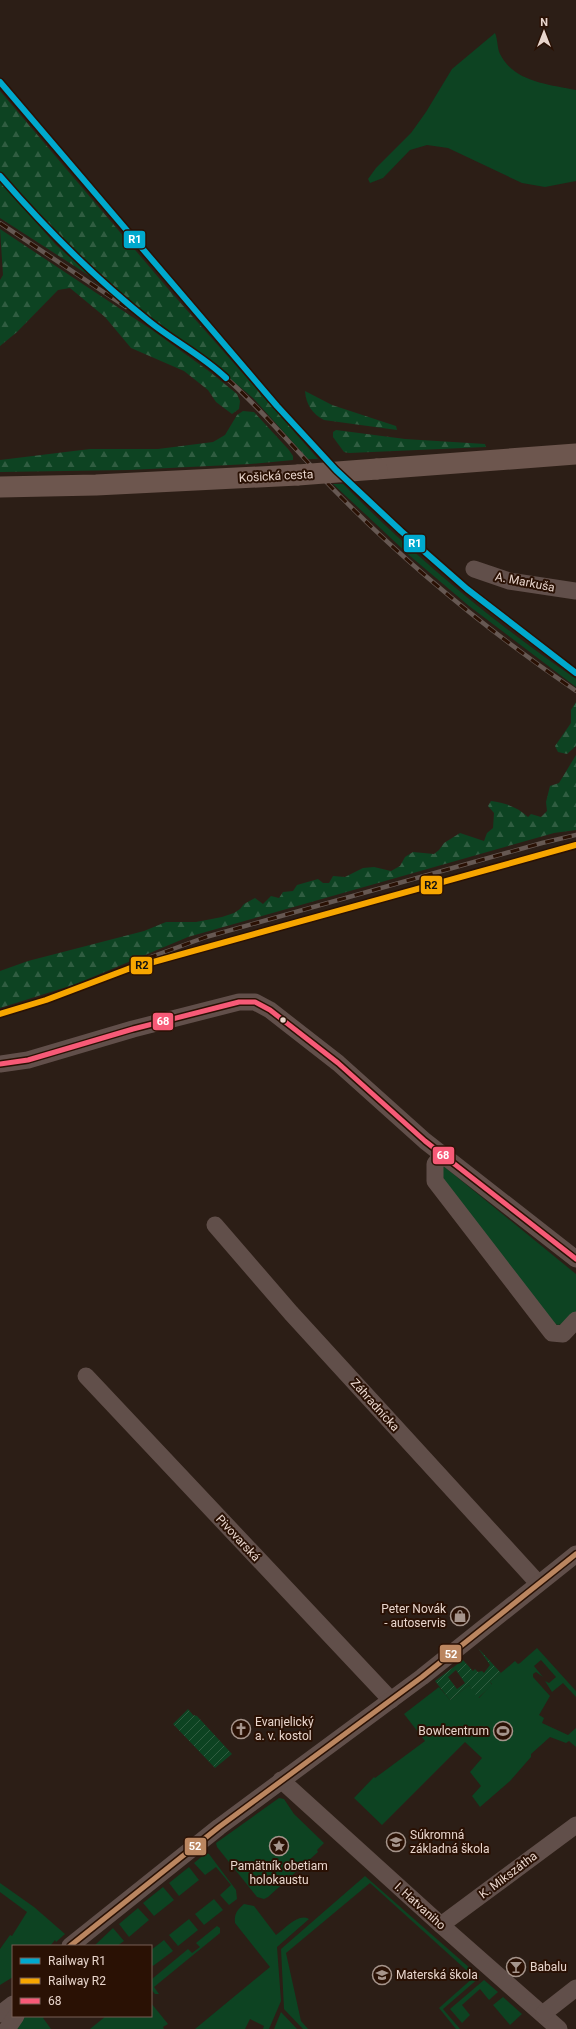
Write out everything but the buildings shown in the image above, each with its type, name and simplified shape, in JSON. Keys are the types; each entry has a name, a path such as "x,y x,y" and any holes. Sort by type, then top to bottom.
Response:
{"main road":[{"name":"Košická cesta","path":"0,487 96,485 298,475 576,454"}],"street":[{"name":"A. Markuša","path":"474,569 509,581 576,592"},
{"path":"0,1064 28,1060 133,1029 239,1002 255,1002 270,1010 338,1063 442,1155 576,1259"},
{"path":"442,1155 435,1164 435,1181 552,1333 563,1334 576,1320"},
{"name":"Záhradnícka","path":"215,1225 291,1313 538,1583"},
{"name":"Pivovarská","path":"86,1376 391,1700"},
{"path":"71,1945 214,1831 422,1677 576,1554"},
{"name":"I. Hatvaniho","path":"281,1780 441,1925 544,2013 560,2029"},
{"name":"K. Mikszátha","path":"441,1925 576,1825"},
{"path":"544,2013 576,1988"},
{"path":"0,2014 12,2005"},
{"path":"7,2029 15,2017"}],"green space":[{"path":"495,33 500,54 514,71 533,80 576,90 576,181 545,187 522,183 448,148 427,145 410,150 383,178 370,183 368,179 376,168 411,133 426,112 452,69"},
{"path":"0,91 170,291 318,459 308,459 253,398 206,358 140,309 54,232 24,202 0,173"},
{"path":"0,182 56,245 93,278 0,218"},
{"path":"0,229 152,330 210,372 237,394 240,401 239,409 232,414 216,402 208,390 184,371 131,348 105,317 70,288 58,290 17,332 0,346 0,280 3,275"},
{"path":"305,391 332,405 396,426 397,430 324,420 316,415 310,408"},
{"path":"243,411 254,412 289,450 293,456 293,460 250,464 129,470 0,472 0,460 90,449 158,449 213,442 225,435 237,415"},
{"path":"336,430 405,439 485,444 486,447 349,453 344,452 333,437 333,432"},
{"path":"333,484 343,484 398,537 455,587 515,635 576,679 576,687 469,606 410,556"},
{"path":"576,702 576,746 567,754 558,752 555,746 571,723 571,710"},
{"path":"576,755 576,830 554,833 188,937 76,984 0,1008 0,971 28,961 144,931 166,922 196,922 222,917 234,913 244,904 255,898 263,904 271,896 279,898 283,892 293,891 297,885 318,879 323,883 329,883 333,876 345,877 363,868 374,867 391,871 400,866 405,857 413,852 434,854 444,843 460,833 484,841 487,833 493,828 494,813 488,806 491,801 511,806 528,817 531,814 541,817 547,811 546,802 550,786 559,783"},
{"path":"441,1164 576,1274 576,1316 569,1322 558,1325 548,1321 445,1188"},
{"path":"478,1648 501,1673 490,1682 492,1685 478,1698 469,1685 450,1700 435,1681 463,1660 473,1671 475,1669 478,1672 482,1671 484,1673 490,1665","holes":["456,1670 465,1683 457,1689 448,1677"]},
{"path":"537,1648 576,1691 576,1697 563,1683 552,1692 545,1681 549,1683 556,1677 541,1660 534,1666 543,1677 536,1672 533,1674 533,1677 550,1696 539,1715 544,1718 542,1723 568,1735 576,1728 576,1747 569,1741 566,1743 550,1737 531,1754 531,1757 510,1781 480,1807 472,1796 481,1786 470,1772 482,1758 465,1742 382,1825 354,1798 374,1777 375,1778 425,1741 404,1714 439,1687 450,1700 469,1685 479,1698 492,1684 490,1682 515,1661 518,1664 520,1663"},
{"path":"188,1709 193,1715 197,1716 232,1754 215,1768 173,1724"},
{"path":"279,1798 284,1799 294,1814 324,1843 317,1850 318,1852 264,1899 257,1897 217,1847 216,1843"},
{"path":"206,1853 209,1854 236,1890 237,1899 229,1905 220,1895 231,1885 216,1867 205,1875 194,1863"},
{"path":"189,1867 199,1880 179,1896 169,1883"},
{"path":"365,1876 480,1977 443,2009 460,2029 456,2029 439,2008 474,1977 370,1883 286,1953 301,2021 308,2029 303,2029 284,2009 281,1949"},
{"path":"0,1883 34,1907 65,1934 56,1942 55,1940 51,1945 12,1945 12,1978 0,1985 0,1949 10,1935 12,1936 27,1912 0,1892"},
{"path":"163,1887 174,1900 154,1916 143,1903"},
{"path":"214,1899 223,1910 204,1925 195,1914"},
{"path":"244,1904 254,1906 276,1935 296,1920 301,1918 309,1919 277,1947 281,2001 269,2029 263,2029 264,2026 250,2019 245,2029 195,2029 270,1967 235,1923 236,1912"},
{"path":"138,1908 149,1920 129,1937 119,1924"},
{"path":"189,1919 198,1930 178,1946 169,1935"},
{"path":"217,1926 220,1928 220,1933 154,1987 159,1994 155,1994 152,1990 152,1979 188,1949 192,1953 200,1947 196,1943"},
{"path":"113,1928 124,1941 118,1945 95,1945"},
{"path":"164,1940 173,1951 153,1966 152,1949"},
{"path":"484,1980 498,1992 489,2000 480,1989 462,2005 470,2015 462,2023 450,2009"},
{"path":"503,1997 522,2014 510,2025 493,2005"},
{"path":"152,2004 168,2024 163,2027 164,2029 90,2029 105,2017 152,2017"},
{"path":"281,2012 297,2029 274,2029"},
{"path":"23,2017 44,2017 43,2018 51,2029 17,2029"}],"railway":[{"path":"0,176 53,234 91,271 131,306 160,329 197,354 238,389 339,495 423,574 513,646 576,691"},
{"path":"0,223 126,307"},
{"path":"148,958 206,937 542,843 576,835"},
{"path":"0,1014 46,1000 128,969 576,845"}],"rail line":[{"name":"R1","path":"0,82 277,406 336,470 401,531 467,589 576,673"},
{"name":"R1","path":"0,176 53,234 130,306 226,378"},
{"name":"R2","path":"0,1014 46,1000 128,969 576,845"}],"transit line":[{"name":"68","path":"0,1064 28,1060 133,1029 239,1002 255,1002 270,1010 338,1063 425,1141 576,1259"},
{"name":"52","path":"71,1945 219,1827 422,1677 576,1554"}],"place":[{"name":"Peter Novák - autoservis","path":"460,1616"},
{"name":"Evanjelický a. v. kostol","path":"241,1729"},
{"name":"Bowlcentrum","path":"503,1731"},
{"name":"Súkromná základná škola","path":"396,1842"},
{"name":"Pamätník obetiam holokaustu","path":"279,1846"},
{"name":"Babalu","path":"516,1967"},
{"name":"Materská škola","path":"382,1975"}]}
